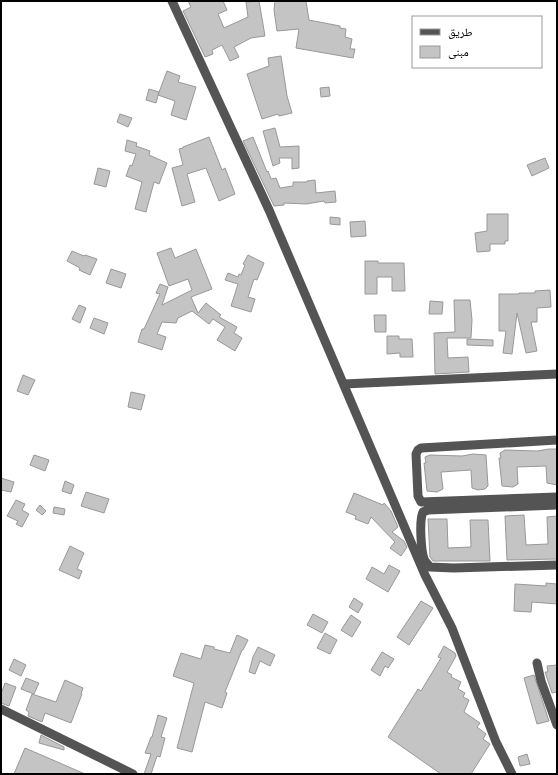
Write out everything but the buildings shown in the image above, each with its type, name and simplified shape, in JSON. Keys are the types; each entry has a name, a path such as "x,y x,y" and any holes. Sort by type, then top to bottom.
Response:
{"street":[{"path":"172,1 269,210 426,575 452,628 496,742 512,774"},
{"path":"344,384 557,374"},
{"path":"557,440 421,448 416,454 418,496 421,502 557,497"},
{"path":"557,505 428,510 423,512 422,518 422,543 424,558 430,567 454,568 557,565"},
{"path":"537,663 541,681 557,725"},
{"path":"1,709 133,774"}]}
